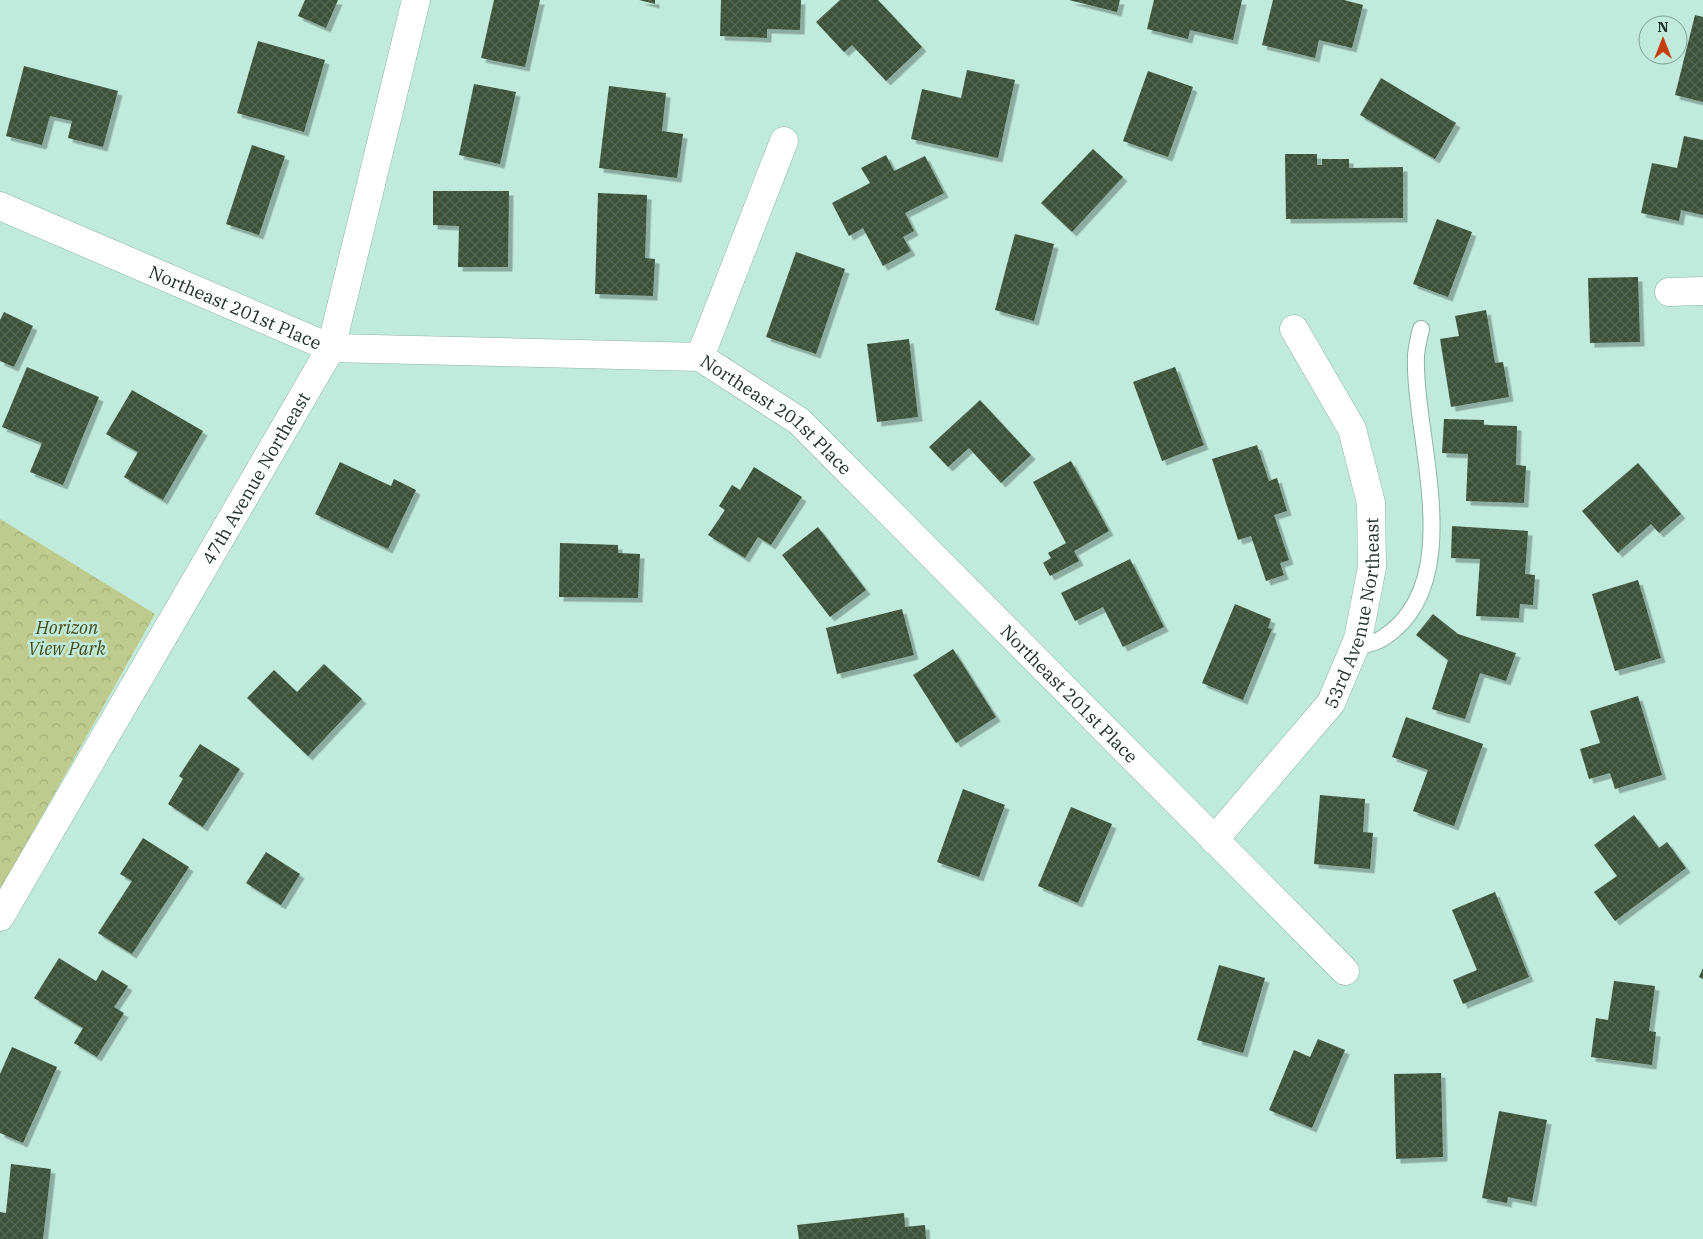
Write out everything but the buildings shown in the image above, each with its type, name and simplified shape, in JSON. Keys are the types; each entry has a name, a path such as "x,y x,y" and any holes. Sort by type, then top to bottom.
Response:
{"street":[{"name":"47th Avenue Northeast","path":"4,902 331,348 416,0"},
{"path":"700,357 784,141"},
{"name":"Northeast 201st Place","path":"0,206 331,348 700,357 799,421 1344,971"},
{"path":"1669,292 1703,291"},
{"name":"53rd Avenue Northeast","path":"1214,840 1331,703 1358,639 1372,567 1371,504 1352,428 1294,329"}],"lane":[{"path":"1355,647 1382,639 1410,614 1420,594 1428,567 1432,536 1431,508 1416,363 1421,329"}],"green space":[{"name":"Horizon View Park","path":"0,519 155,614 0,891"}]}
